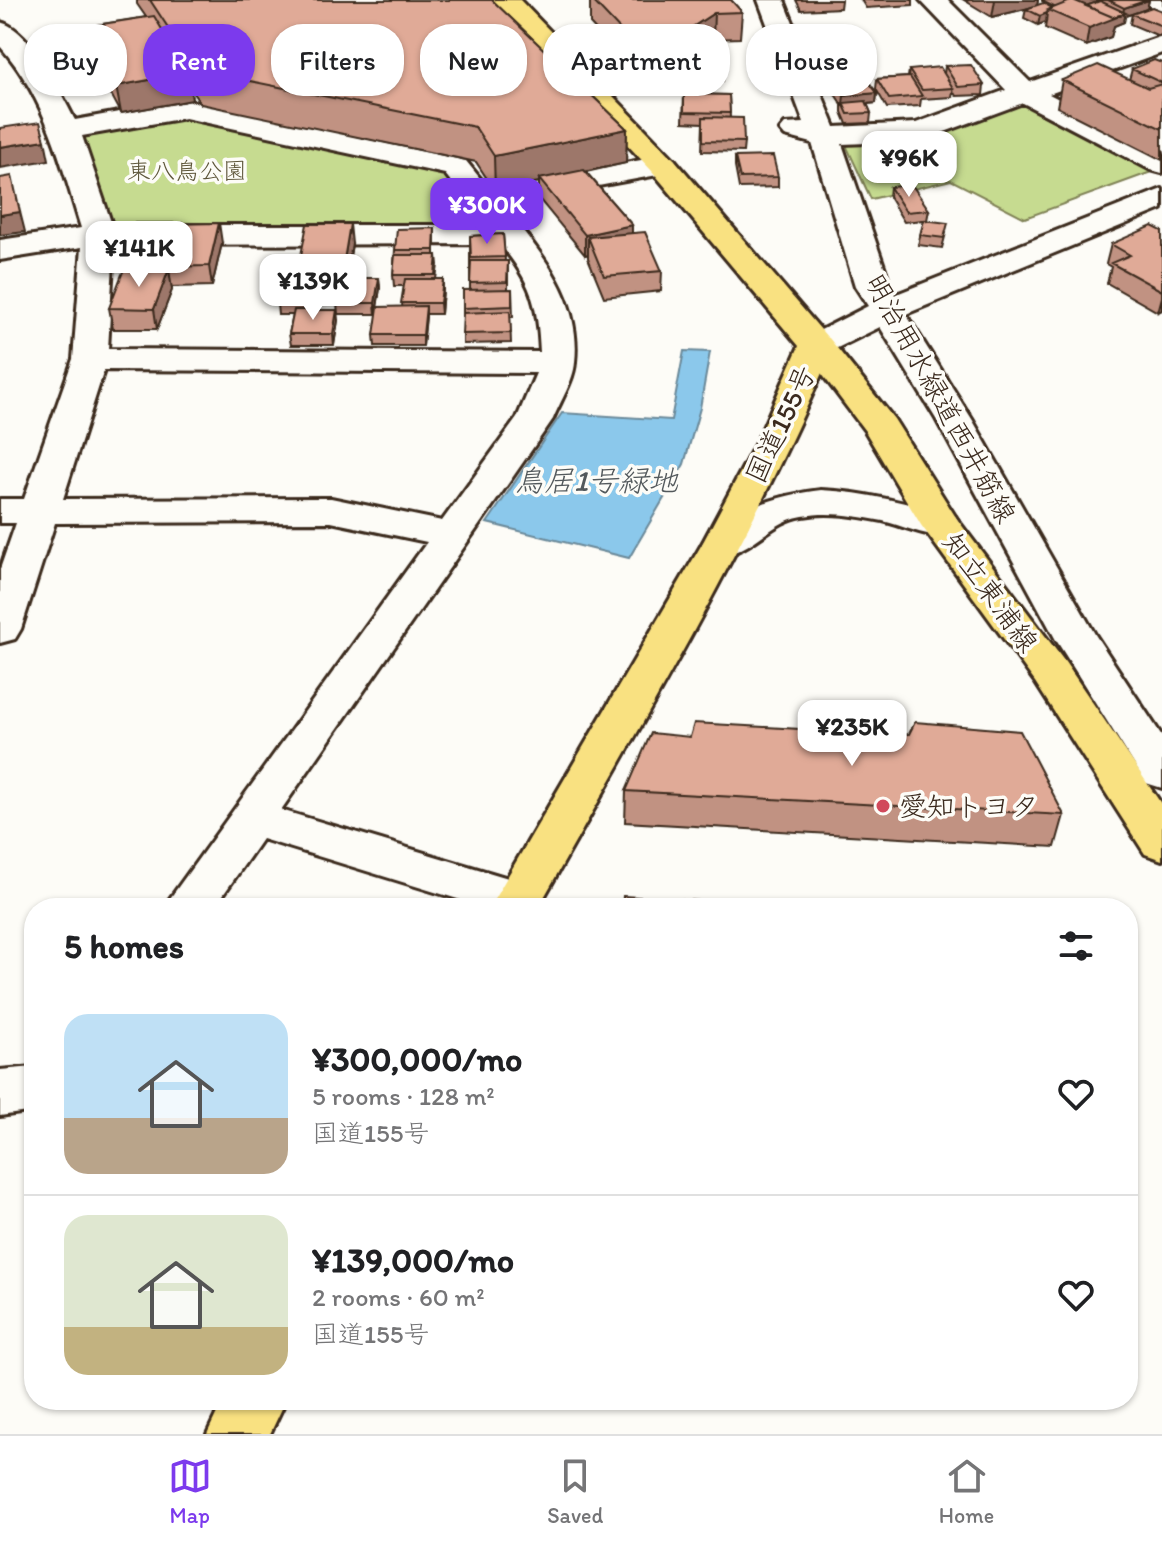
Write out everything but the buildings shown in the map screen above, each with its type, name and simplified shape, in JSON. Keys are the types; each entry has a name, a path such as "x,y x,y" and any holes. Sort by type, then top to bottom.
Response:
{"main road":[{"name":"国道155号","path":"505,0 663,165 817,345 776,439 722,544 519,898"},
{"name":"知立東浦線","path":"817,345 881,427 941,525 1050,672 1162,842"},
{"path":"238,1434 250,1410"}],"street":[{"path":"751,0 794,118 920,132 1162,44"},
{"name":"明治用水緑道西井筋線","path":"771,0 794,118 840,178 872,286 889,309 1077,640 1162,772"},
{"path":"933,0 1025,93 1162,164"},
{"path":"1156,0 1162,3"},
{"path":"0,30 34,68 66,130 99,235 90,359 42,511 0,629"},
{"path":"1073,75 1112,94"},
{"path":"66,130 185,109 455,167 543,282 555,312 558,363 535,419 194,898"},
{"path":"481,199 663,165"},
{"path":"601,176 620,204"},
{"path":"817,345 889,309 1162,198"},
{"path":"0,250 99,235 508,234"},
{"path":"90,359 558,363"},
{"path":"722,544 781,509 823,503 865,506 941,525"},
{"path":"0,511 331,510 450,535"},
{"path":"250,818 497,898"},
{"path":"0,1093 24,1090"}],"green space":[{"path":"1021,103 1154,171 1025,218 951,180 871,199 845,143"},
{"name":"東八鳥公園","path":"183,116 448,174 484,220 477,225 122,227 113,223 79,134"}],"water":[{"name":"鳥居1号緑地","path":"684,351 710,352 700,408 684,464 629,558 487,523 562,413 671,420"}],"place":[{"name":"愛知トヨタ","path":"883,806"}]}
